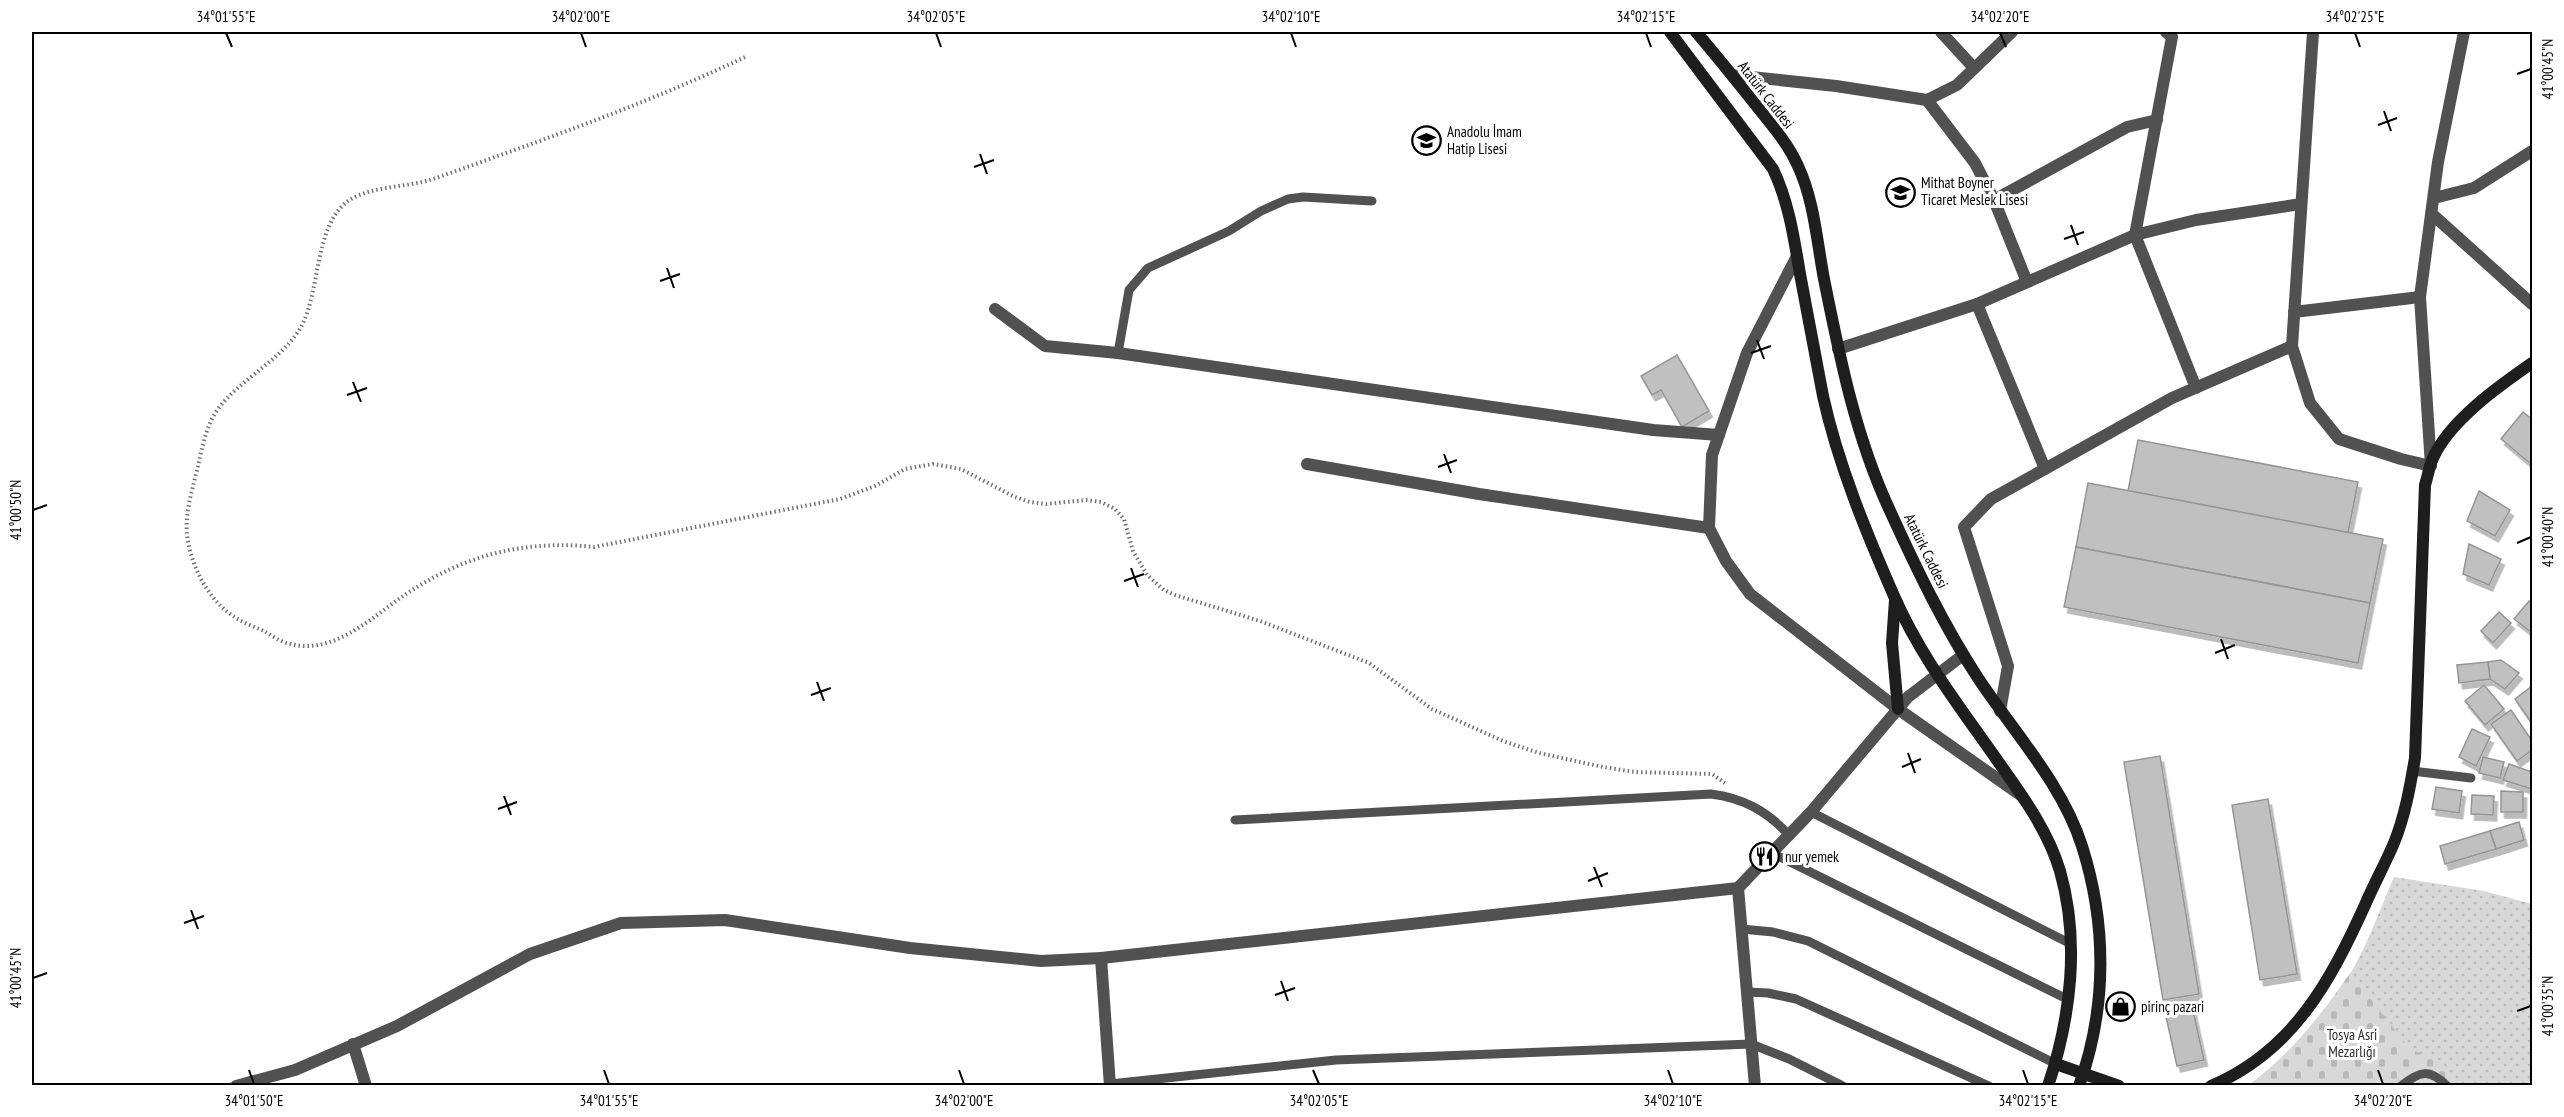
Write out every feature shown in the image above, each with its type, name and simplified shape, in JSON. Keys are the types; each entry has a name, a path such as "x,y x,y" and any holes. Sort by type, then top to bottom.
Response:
{"main road":[{"path":"1670,32 1773,169 1783,190 1790,216 1824,400 1836,442 1895,599 1936,675 2023,796 2041,826 2060,871 2071,944 2069,1000 2056,1064 2048,1086"},
{"name":"Atatürk Caddesi","path":"1696,32 1788,148 1804,180 1838,349 1853,409 1875,476 1925,586 1963,655 2050,782 2069,813 2082,844 2093,889 2099,932 2101,974 2098,1021 2081,1080"},
{"path":"2211,1086 2237,1074 2273,1047 2300,1020 2325,986 2394,842 2409,791 2412,771 2425,485 2430,466 2433,457 2453,429 2485,396 2532,363"},
{"path":"1895,599 1892,643 1898,709"},
{"path":"2056,1064 2081,1080 2119,1086"}],"street":[{"path":"1941,32 1974,69"},
{"path":"1732,75 1836,86 1927,100 1957,85 2012,32"},
{"path":"2166,32 2172,37 2134,235 2196,388"},
{"path":"2313,32 2292,346 2310,403 2339,439 2430,466 2420,297 2438,162 2464,32"},
{"path":"1927,100 1975,163 1994,200 2026,282"},
{"path":"1994,200 2127,127 2157,120"},
{"path":"2434,198 2474,188 2532,151"},
{"path":"1838,349 1977,304 2134,235 2196,220 2301,204"},
{"path":"2432,214 2532,304"},
{"path":"1797,256 1746,353 1712,455 1709,528 1726,561 1750,594 1898,709 2023,796"},
{"path":"2294,312 2420,297"},
{"path":"1977,304 2045,469"},
{"path":"995,309 1045,346 1118,353 1653,430 1719,435"},
{"path":"2000,711 2008,666 1964,527 1991,499 2172,398 2292,346"},
{"path":"1307,464 1479,494 1709,528"},
{"path":"236,1086 295,1070 397,1026 530,954 621,923 725,920 910,948 1041,961 1101,958 1738,888 1810,812 1908,697 1963,655"},
{"path":"1738,888 1755,1086"},
{"path":"1101,958 1110,1085"},
{"path":"354,1044 366,1086"}],"lane":[{"path":"1118,353 1129,290 1148,267 1222,234 1261,211 1288,199 1303,197 1371,201"},
{"path":"2412,771 2471,778"},
{"path":"1235,820 1712,794 1735,798 1762,811 1789,835"},
{"path":"1810,812 2071,944"},
{"path":"1772,853 2069,1000"},
{"path":"1741,929 1773,932 1808,941 2056,1064"},
{"path":"1747,992 1768,993 1796,999 1989,1086"},
{"path":"1110,1085 1336,1060 1751,1044 1789,1059 1843,1086"},
{"path":"2401,1086 2415,1075 2427,1073 2437,1076 2447,1086"}],"path":[{"path":"745,57 620,112 432,180 360,194 341,208 329,223 311,303 299,330 279,354 220,407 206,436 187,514 189,548 201,579 230,614 287,644 315,644 356,632 402,597 439,574 484,556 529,546 594,547 617,543 840,499 875,486 905,469 919,465 947,465 961,469 1015,497 1030,502 1059,504 1094,500 1109,505 1124,519 1139,564 1147,575 1164,590 1175,596 1260,621 1369,663 1432,709 1467,727 1539,753 1603,767 1635,772 1712,774 1727,784 1735,798"}],"green space":[{"path":"2394,877 2484,891 2532,904 2532,1085 2248,1086 2277,1062 2329,1006 2362,951"},
{"name":"Tosya Asri Mezarlığı","path":"2350,973 2410,1049 2442,1061 2456,1085 2248,1086 2304,1034"}],"building":[{"path":"1677,355 1709,411 1682,427 1661,390 1652,395 1641,376"},
{"path":"2523,412 2532,419 2532,465 2501,439"},
{"path":"2138,440 2358,482 2348,533 2128,491"},
{"path":"2088,483 2383,539 2370,603 2076,547"},
{"path":"2479,491 2510,510 2495,536 2467,521"},
{"path":"2469,544 2501,559 2489,585 2463,574"},
{"path":"2076,547 2370,603 2358,663 2064,607"},
{"path":"2529,601 2532,604 2532,633 2514,619"},
{"path":"2499,612 2511,623 2493,643 2481,631"},
{"path":"2501,660 2519,673 2505,689 2490,679 2488,662"},
{"path":"2488,662 2490,679 2459,683 2457,665"},
{"path":"2484,685 2504,709 2485,725 2465,701"},
{"path":"2532,686 2532,721 2531,722 2515,699"},
{"path":"2511,710 2532,741 2532,750 2517,761 2491,724"},
{"path":"2472,729 2490,737 2476,766 2459,757"},
{"path":"2160,756 2199,994 2163,1000 2124,762"},
{"path":"2483,757 2504,762 2500,778 2479,773"},
{"path":"2509,764 2532,772 2532,789 2503,780"},
{"path":"2436,787 2462,791 2459,813 2432,809"},
{"path":"2501,791 2523,792 2523,812 2501,812"},
{"path":"2472,795 2494,796 2493,815 2471,814"},
{"path":"2268,799 2297,974 2260,980 2232,805"},
{"path":"2519,822 2524,840 2496,849 2490,831"},
{"path":"2490,831 2496,849 2445,864 2440,846"},
{"path":"2192,1006 2204,1060 2177,1066 2165,1012"}],"place":[{"name":"Anadolu İmam Hatip Lisesi","path":"1426,141"},
{"name":"Mithat Boyner Ticaret Meslek Lisesi","path":"1900,192"},
{"name":"nur yemek","path":"1764,857"},
{"name":"pirinç pazari","path":"2120,1007"}]}
